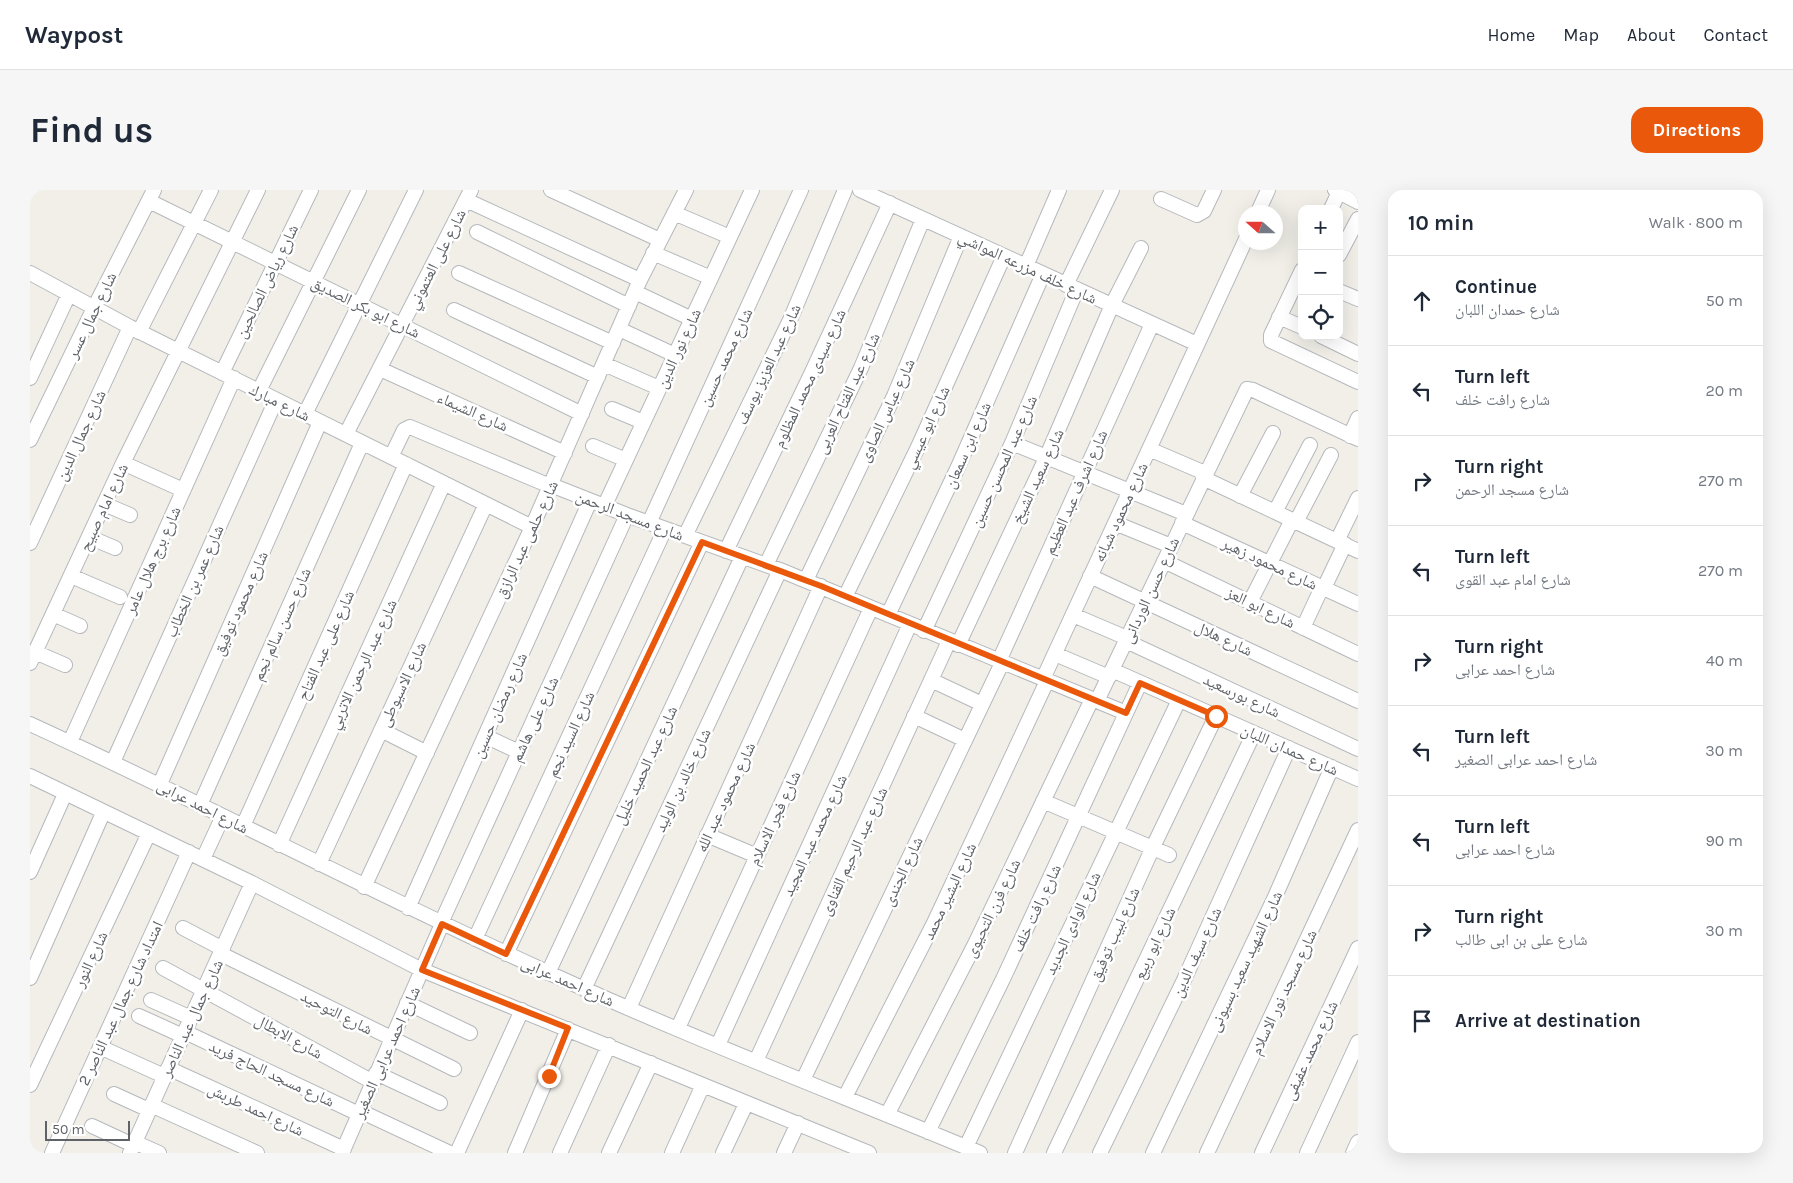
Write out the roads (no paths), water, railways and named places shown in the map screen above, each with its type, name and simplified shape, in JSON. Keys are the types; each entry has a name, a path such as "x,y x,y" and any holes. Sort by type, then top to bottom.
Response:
{"street":[{"name":"شارع جمال الدين","path":"30,543 134,329 211,190"},
{"name":"شارع امام صبيح","path":"33,658 123,463 258,190"},
{"name":"شارع رياض الصالحين","path":"228,376 275,263 311,190"},
{"path":"259,391 359,190"},
{"path":"305,414 416,190"},
{"path":"551,190 660,240"},
{"name":"شارع نور الدين","path":"604,507 752,190"},
{"name":"شارع محمد حسين","path":"649,523 801,190"},
{"name":"شارع عبد العزيز يوسف","path":"685,536 790,320 845,190"},
{"name":"شارع خلف مزرعه المواشي","path":"860,190 1197,344"},
{"path":"1026,266 1059,190"},
{"name":"شارع عبد المحسن حسين","path":"924,631 1012,443 1072,287 1112,190"},
{"path":"1261,205 1268,190"},
{"path":"1161,199 1197,215 1204,211 1211,191"},
{"name":"شارع حلمى عبد الرازق","path":"364,887 551,486 637,286 674,213 681,192"},
{"path":"1333,205 1341,192 1358,202"},
{"name":"شارع ابو بكر الصديق","path":"151,195 194,223 582,414"},
{"name":"شارع جمال عسر","path":"30,440 151,195"},
{"path":"468,195 637,286 692,319"},
{"name":"شارع على العتموني","path":"346,434 468,195"},
{"name":"شارع سيدى محمد المظلوم","path":"726,551 890,203"},
{"path":"674,213 730,236"},
{"name":"شارع عبد الفتاح العربى","path":"766,565 861,368 923,219"},
{"path":"1342,250 1358,219"},
{"path":"477,232 629,306"},
{"name":"شارع عباس الصاوى","path":"806,580 894,396 961,236"},
{"name":"شارع سعيد الشيخ","path":"953,643 1046,458 1112,305 1141,248"},
{"name":"شارع محمود شبانه","path":"1045,680 1090,576 1241,250"},
{"path":"653,254 711,278"},
{"name":"شارع ابو عيسي","path":"845,597 918,447 1004,256"},
{"path":"459,273 613,343"},
{"name":"شارع مبارك","path":"30,274 134,329 532,527"},
{"name":"شارع ابن سمعان","path":"888,615 958,467 1043,274"},
{"path":"1298,278 1271,335 1271,341 1358,382"},
{"path":"1343,292 1358,299"},
{"path":"30,378 69,294"},
{"path":"454,310 598,377"},
{"path":"1279,317 1298,326"},
{"name":"شارع اشرف عبد العظيم","path":"1000,662 1152,324"},
{"path":"619,329 675,355"},
{"path":"1329,340 1358,354"},
{"path":"604,364 659,388"},
{"name":"شارع الشيماء","path":"380,368 566,453"},
{"name":"شارع برج هلال عامر","path":"70,742 183,490 228,376"},
{"name":"شارع حسن الوردانى","path":"1094,700 1110,673 1243,394 1247,390 1252,390 1354,438"},
{"name":"شارع عمر بن الخطاب","path":"113,762 276,400"},
{"path":"612,409 643,422"},
{"path":"1354,438 1358,418"},
{"name":"شارع محمود توفيق","path":"160,784 320,422"},
{"name":"شارع مسجد الرحمن","path":"391,457 404,430 412,427 590,502 821,586 924,631 1126,713"},
{"path":"1240,496 1273,433"},
{"name":"شارع حسن سالم نجم","path":"200,805 362,443"},
{"name":"شارع محمود زهير","path":"1012,443 1129,492 1184,518 1270,563 1358,604"},
{"path":"1274,512 1310,445"},
{"path":"593,446 626,460"},
{"path":"1149,449 1240,496 1358,551"},
{"path":"1250,602 1331,455"},
{"path":"123,463 183,490"},
{"name":"شارع على عبد الفتاح","path":"243,826 406,464"},
{"name":"شارع عبد الرحمن الاتربي","path":"279,844 444,483"},
{"path":"1303,628 1323,588 1358,498"},
{"name":"شارع رمضان حسين","path":"408,908 590,502"},
{"path":"104,504 130,515"},
{"name":"شارع الاسيوطى","path":"319,864 486,504"},
{"name":"شارع على هاشم","path":"441,923 627,515"},
{"path":"1115,523 1171,546"},
{"name":"شارع السيد نجم","path":"475,939 665,529"},
{"path":"89,537 114,548"},
{"path":"506,954 702,542"},
{"name":"شارع عبد الحميد خليل","path":"548,973 742,556"},
{"name":"شارع ابو العز","path":"1164,561 1358,654"},
{"name":"شارع خالد بن الوليد","path":"584,989 780,570"},
{"path":"71,576 120,597"},
{"name":"شارع هلال","path":"1090,576 1358,701"},
{"name":"شارع محمود عبد الله","path":"628,1008 821,586"},
{"name":"شارع فجر الاسلام","path":"678,1028 871,608"},
{"path":"53,614 80,626"},
{"name":"شارع بورسعيد","path":"1073,615 1358,749"},
{"name":"شارع محمد عبد المجيد","path":"718,1045 910,624"},
{"name":"شارع عبد الرحيم القناوى","path":"756,1060 931,680 953,643"},
{"name":"شارع حمدان اللبان","path":"1055,654 1140,683 1358,779"},
{"path":"33,658 65,665"},
{"name":"شارع الجندى","path":"803,1080 982,704 1000,662"},
{"path":"931,680 982,704"},
{"name":"شارع البشير محمد","path":"845,1097 934,923 1045,680"},
{"name":"شارع رافت خلف","path":"928,1132 1003,979 1140,683"},
{"name":"شارع فرن التحيوى","path":"887,1115 975,944 1043,801 1094,700"},
{"name":"شارع الوادى الجديد","path":"966,1147 1178,700"},
{"path":"914,716 965,740"},
{"name":"شارع لبيب توفيق","path":"1015,1153 1153,847 1216,716"},
{"name":"شارع احمد عرابى","path":"30,724 160,784 364,887 548,973 628,1008 980,1153"},
{"path":"381,730 427,753"},
{"name":"شارع ابو ربيع","path":"1054,1153 1254,733"},
{"path":"485,736 519,752"},
{"name":"شارع سيف الدين","path":"1100,1153 1184,980 1289,748"},
{"name":"شارع الشهيد سعيد بسيونى","path":"1154,1153 1274,899 1332,767"},
{"path":"30,777 252,883 422,970 568,1028 746,1104 798,1123 838,1147 869,1153"},
{"path":"30,872 65,794"},
{"path":"1043,801 1169,855"},
{"path":"30,978 103,813"},
{"path":"203,859 223,816"},
{"name":"شارع مسجد نور الاسلام","path":"1207,1153 1358,830"},
{"name":"شارع النور","path":"30,1085 149,833"},
{"path":"707,835 757,856"},
{"name":"امتداد شارع جمال عبد الناصر 2","path":"52,1153 189,852"},
{"name":"شارع جمال عبد الناصر","path":"132,1146 252,883"},
{"name":"شارع احمد عرابى الصغير","path":"343,1151 441,923"},
{"name":"شارع التوحيد","path":"183,928 222,952 391,1039 454,1069"},
{"name":"شارع محمد عفيفى","path":"1262,1153 1357,953"},
{"name":"شارع الابطال","path":"163,968 374,1078 440,1103"},
{"path":"151,1000 191,1018"},
{"path":"407,1003 470,1033"},
{"path":"457,1153 522,1010"},
{"name":"شارع مسجد الحاج فريد","path":"139,1016 184,1034 450,1153"},
{"path":"514,1153 568,1028"},
{"path":"1307,1153 1358,1042"},
{"path":"560,1153 609,1045"},
{"name":"شارع احمد طربش","path":"100,1047 166,1072 343,1151"},
{"path":"609,1153 651,1063"},
{"path":"672,1153 703,1086"},
{"path":"114,1094 150,1107 257,1153"},
{"path":"723,1153 746,1104"},
{"path":"784,1153 798,1123"},
{"path":"92,1126 132,1146 159,1153"},
{"path":"1353,1153 1358,1142"}]}
